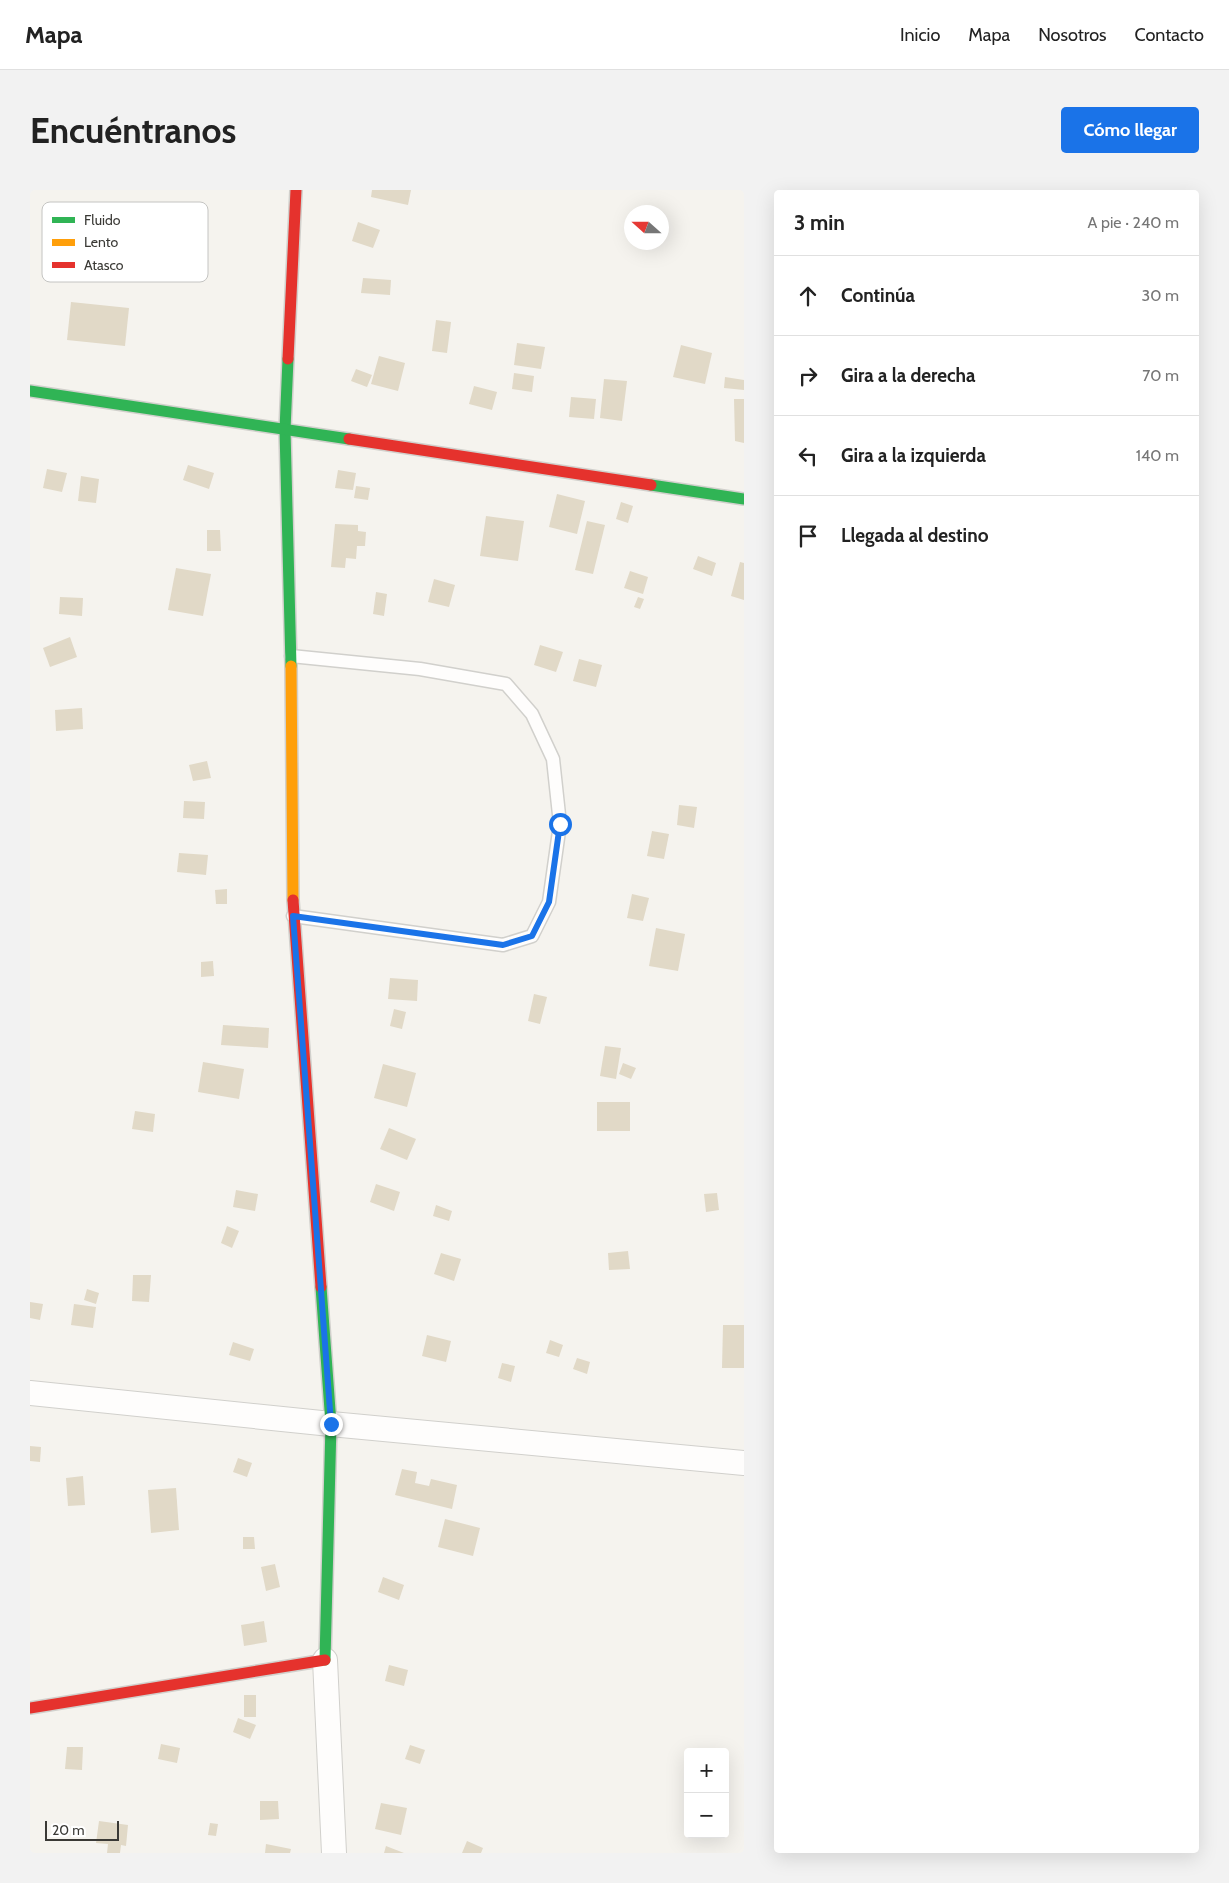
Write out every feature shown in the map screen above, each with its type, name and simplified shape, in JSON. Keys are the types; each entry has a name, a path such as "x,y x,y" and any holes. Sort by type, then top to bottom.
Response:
{"street":[{"path":"296,190 285,430 291,656 293,916 331,1424 325,1660 334,1853"},
{"path":"30,391 744,500"},
{"path":"30,1393 331,1424 744,1462"},
{"path":"30,1708 325,1660"}],"lane":[{"path":"291,656 420,669 506,684 532,714 553,759 560,824 549,902 532,936 503,945 293,916"}],"building":[{"path":"372,190 411,190 408,205 371,197"},
{"path":"358,222 380,230 373,248 352,241"},
{"path":"363,278 391,280 390,295 361,293"},
{"path":"71,302 129,308 125,346 67,340"},
{"path":"436,320 451,322 447,353 432,351"},
{"path":"517,343 545,347 541,369 514,365"},
{"path":"681,345 712,353 705,384 673,377"},
{"path":"379,356 405,363 398,391 371,384"},
{"path":"356,369 372,375 367,387 351,381"},
{"path":"514,373 534,376 532,392 512,389"},
{"path":"725,377 744,380 744,390 724,388"},
{"path":"604,379 627,381 622,421 600,418"},
{"path":"474,386 497,392 492,410 469,404"},
{"path":"571,397 596,399 594,419 569,417"},
{"path":"734,399 744,399 744,443 735,441"},
{"path":"188,465 214,473 209,489 183,480"},
{"path":"47,469 67,473 62,492 43,488"},
{"path":"338,470 356,473 353,490 335,488"},
{"path":"81,476 99,479 96,503 78,501"},
{"path":"356,486 370,488 368,500 354,498"},
{"path":"557,494 585,501 577,534 549,527"},
{"path":"621,502 633,506 628,523 616,519"},
{"path":"486,516 524,521 518,561 480,556"},
{"path":"587,521 605,525 593,574 575,570"},
{"path":"335,524 358,525 358,531 366,532 365,546 357,546 356,559 346,558 345,568 331,567"},
{"path":"207,530 220,530 221,551 207,551"},
{"path":"698,556 716,563 712,576 693,569"},
{"path":"740,562 744,563 744,600 731,596"},
{"path":"176,568 211,574 203,616 168,610"},
{"path":"630,571 648,577 643,594 624,588"},
{"path":"434,579 455,585 449,607 428,602"},
{"path":"376,592 387,594 384,616 373,614"},
{"path":"60,597 83,598 82,616 59,614"},
{"path":"638,597 644,599 640,609 634,607"},
{"path":"70,637 77,657 50,667 43,648"},
{"path":"540,645 563,652 556,672 534,665"},
{"path":"579,659 602,665 596,687 573,681"},
{"path":"82,708 83,729 56,731 55,710"},
{"path":"207,761 211,778 193,781 189,765"},
{"path":"184,801 205,802 204,819 183,818"},
{"path":"679,805 697,807 694,828 677,825"},
{"path":"652,831 669,834 664,859 647,856"},
{"path":"179,853 208,855 206,875 177,872"},
{"path":"227,889 227,904 216,904 215,890"},
{"path":"632,894 649,898 643,921 627,918"},
{"path":"656,928 685,934 678,971 649,966"},
{"path":"213,961 214,976 201,977 201,962"},
{"path":"390,978 418,980 417,1001 388,999"},
{"path":"534,994 547,997 540,1024 528,1021"},
{"path":"394,1009 406,1012 402,1029 390,1026"},
{"path":"223,1025 269,1028 268,1048 221,1045"},
{"path":"605,1046 621,1048 616,1079 600,1076"},
{"path":"203,1062 244,1069 239,1099 198,1092"},
{"path":"623,1063 636,1068 631,1079 619,1074"},
{"path":"383,1064 416,1073 407,1107 374,1098"},
{"path":"597,1102 630,1102 630,1131 597,1131"},
{"path":"135,1111 155,1114 153,1132 132,1129"},
{"path":"389,1128 416,1139 407,1160 380,1149"},
{"path":"376,1184 400,1192 394,1211 370,1202"},
{"path":"236,1190 258,1194 255,1211 233,1207"},
{"path":"717,1193 719,1210 706,1212 704,1194"},
{"path":"436,1205 452,1211 449,1221 433,1216"},
{"path":"227,1226 239,1231 232,1248 221,1243"},
{"path":"628,1251 630,1269 609,1270 608,1253"},
{"path":"441,1253 461,1259 454,1281 434,1274"},
{"path":"133,1275 151,1275 149,1302 132,1301"},
{"path":"87,1289 99,1293 96,1304 84,1300"},
{"path":"30,1302 43,1304 40,1320 30,1318"},
{"path":"74,1304 96,1307 93,1328 71,1325"},
{"path":"723,1325 744,1325 744,1368 722,1368"},
{"path":"427,1335 451,1341 446,1362 422,1356"},
{"path":"550,1340 563,1345 559,1357 546,1353"},
{"path":"233,1342 254,1349 250,1361 229,1355"},
{"path":"577,1358 590,1362 587,1374 573,1369"},
{"path":"502,1363 515,1366 511,1382 498,1378"},
{"path":"30,1446 41,1447 40,1462 30,1461"},
{"path":"238,1458 252,1463 247,1477 233,1472"},
{"path":"402,1469 417,1472 415,1483 429,1486 431,1479 457,1485 452,1509 395,1495"},
{"path":"83,1476 85,1505 68,1506 66,1478"},
{"path":"176,1488 179,1530 151,1533 148,1490"},
{"path":"445,1519 480,1528 473,1556 438,1547"},
{"path":"243,1537 254,1537 255,1549 243,1549"},
{"path":"275,1564 280,1587 266,1591 261,1567"},
{"path":"383,1577 404,1585 399,1600 378,1592"},
{"path":"264,1621 267,1642 244,1646 241,1625"},
{"path":"389,1665 408,1670 404,1686 385,1681"},
{"path":"244,1695 256,1695 256,1717 244,1717"},
{"path":"238,1718 256,1725 250,1739 233,1732"},
{"path":"161,1744 180,1748 177,1763 158,1759"},
{"path":"410,1745 425,1750 420,1764 405,1759"},
{"path":"67,1747 83,1747 82,1770 65,1769"},
{"path":"260,1801 278,1801 279,1819 260,1820"},
{"path":"381,1803 407,1808 401,1835 375,1829"},
{"path":"99,1821 128,1825 126,1846 121,1845 120,1853 107,1853 108,1844 96,1843"},
{"path":"210,1823 218,1824 216,1836 208,1835"},
{"path":"467,1841 483,1848 481,1853 462,1853"},
{"path":"266,1844 291,1849 290,1853 265,1853"},
{"path":"386,1846 404,1853 384,1853"}],"traffic: fast":[{"path":"288,359 285,430 291,666"},
{"path":"30,391 349,439"},
{"path":"651,485 744,499"},
{"path":"321,1287 331,1424 325,1660"}],"traffic: slow":[{"path":"291,666 293,900"}],"traffic: jam":[{"path":"288,359 296,190"},
{"path":"349,439 651,485"},
{"path":"293,900 321,1287"},
{"path":"30,1708 325,1660"}],"route":[{"path":"331,1424 293,916 503,945 532,936 549,902 560,824"}]}
